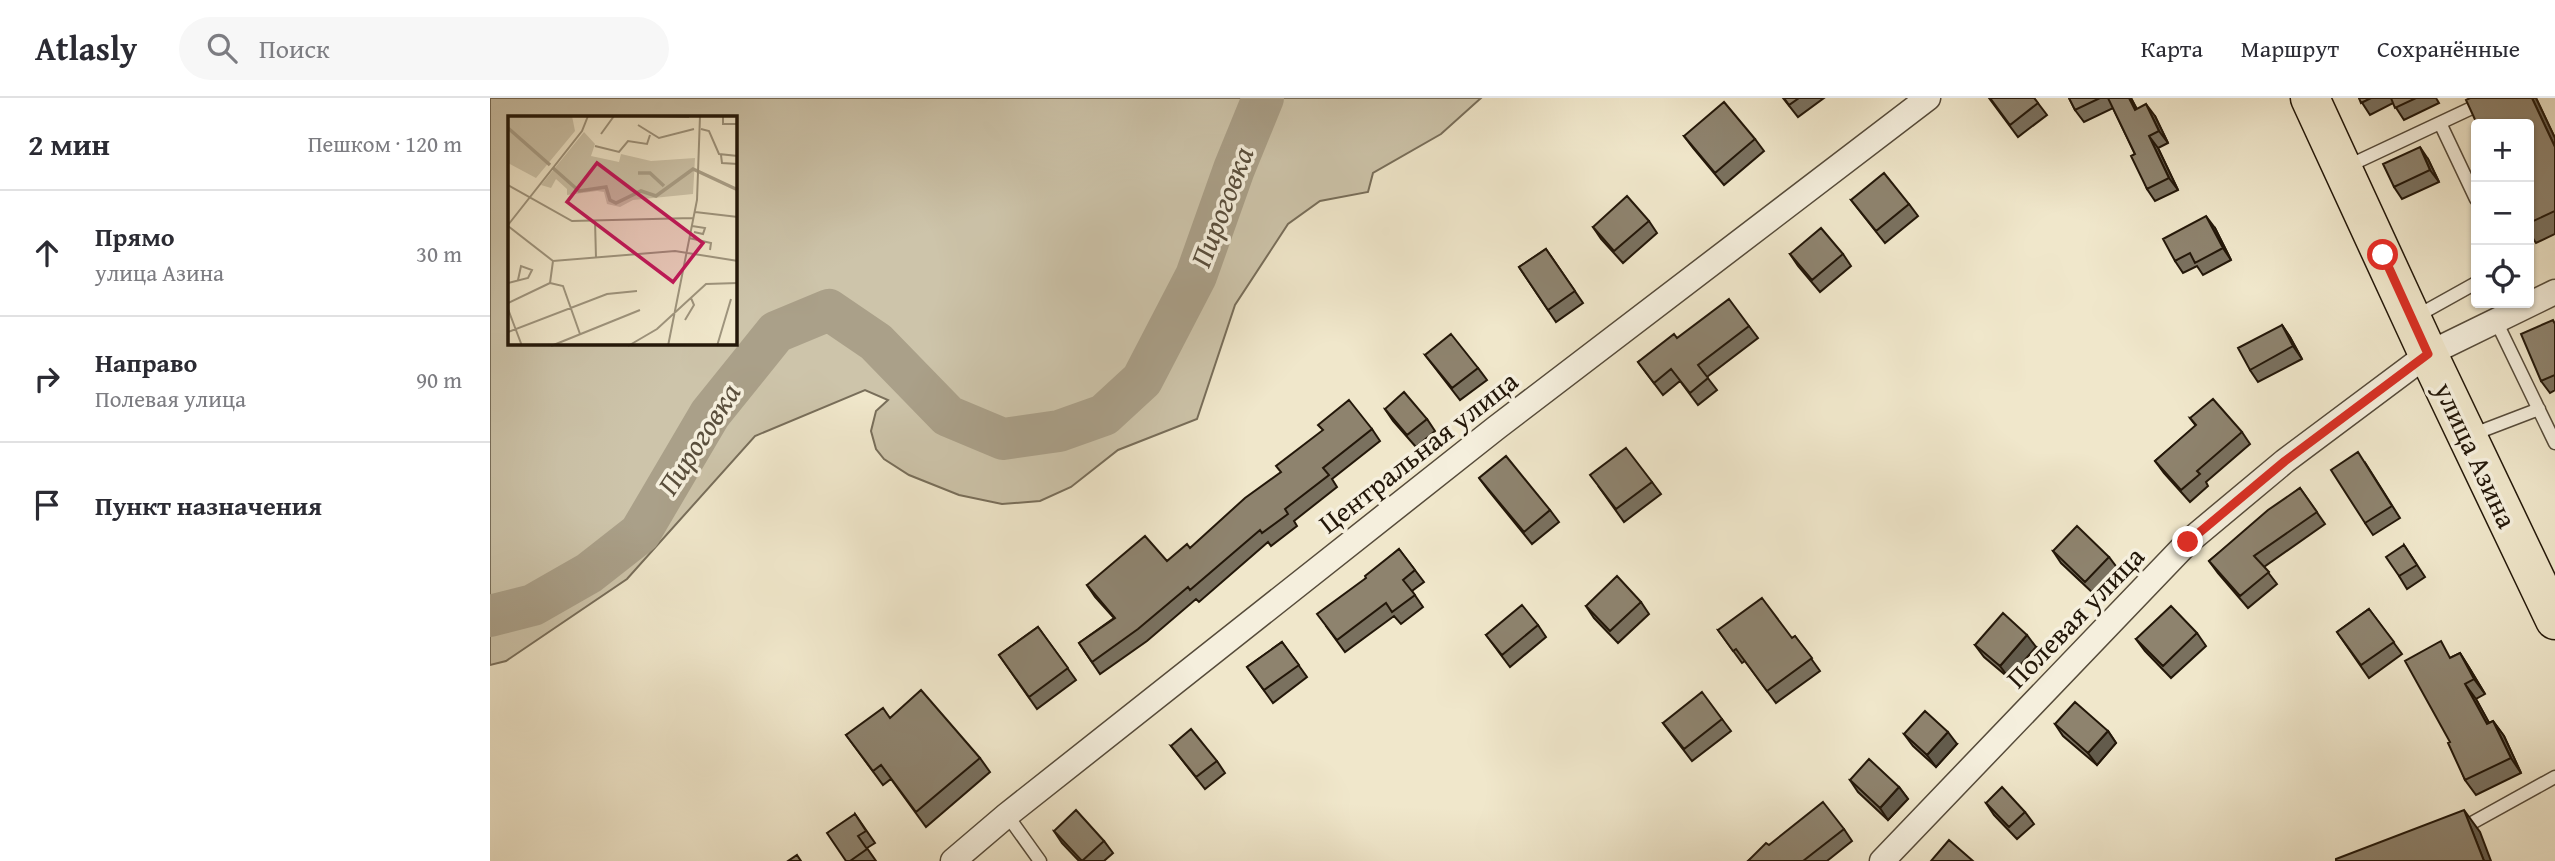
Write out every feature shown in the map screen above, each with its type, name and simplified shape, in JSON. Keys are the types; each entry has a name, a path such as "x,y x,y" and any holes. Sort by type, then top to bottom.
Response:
{"main road":[{"name":"улица Азина","path":"2310,98 2555,620"}],"street":[{"name":"Центральная улица","path":"953,861 1007,815 1485,436 1928,98"},
{"name":"Полевая улица","path":"1882,861 2188,542 2285,461 2428,354 2555,292"}],"lane":[{"path":"2342,169 2493,98"},
{"path":"2440,123 2471,188"},
{"path":"2412,319 2471,286"},
{"path":"2496,321 2555,443"},
{"path":"2468,437 2539,409"},
{"path":"2451,834 2555,777"},
{"path":"1007,815 1040,861"}],"shaded area":[{"path":"490,98 1481,98 1441,134 1373,173 1368,192 1320,201 1288,224 1235,305 1197,419 1118,450 1071,487 1040,501 1002,504 959,495 909,475 884,459 876,449 871,431 876,411 888,400 865,390 755,436 627,579 506,661 490,665"}],"building":[{"path":"1784,98 1799,98 1789,105"},
{"path":"1990,98 2034,98 2038,103 2010,125"},
{"path":"2069,98 2100,98 2075,110"},
{"path":"2108,98 2129,98 2135,110 2146,104 2159,131 2149,136 2169,178 2147,189 2131,156 2135,154"},
{"path":"2391,98 2416,98 2395,108"},
{"path":"2532,98 2555,147 2555,211 2534,221 2534,119 2475,119 2466,100"},
{"path":"1724,102 1755,139 1715,173 1684,136"},
{"path":"2420,147 2430,170 2394,187 2383,164"},
{"path":"1884,173 1909,204 1876,231 1851,200"},
{"path":"1627,196 1649,221 1614,251 1593,227"},
{"path":"2206,216 2223,248 2195,263 2190,253 2175,261 2163,239"},
{"path":"1821,228 1843,254 1812,280 1790,254"},
{"path":"1546,249 1575,291 1548,310 1519,267"},
{"path":"1729,299 1749,326 1698,365 1708,378 1690,393 1671,369 1654,383 1638,362 1674,334 1677,338"},
{"path":"2553,320 2555,375 2541,381 2521,334"},
{"path":"2282,325 2293,346 2250,370 2238,348"},
{"path":"1451,334 1478,368 1452,388 1425,355"},
{"path":"1404,392 1427,419 1407,435 1385,409"},
{"path":"2213,399 2242,432 2197,471 2200,474 2181,490 2155,461 2196,425 2190,418"},
{"path":"1349,400 1372,429 1323,468 1329,475 1285,509 1288,514 1262,533 1260,530 1190,590 1188,587 1138,629 1092,662 1079,643 1115,618 1087,585 1145,536 1167,561 1187,544 1190,548 1245,498 1281,472 1276,466 1323,430 1318,425"},
{"path":"1626,448 1652,482 1616,509 1590,475"},
{"path":"2358,452 2392,506 2365,523 2331,470"},
{"path":"1506,456 1550,510 1524,532 1479,478"},
{"path":"2300,488 2317,512 2254,556 2269,572 2240,596 2209,561 2268,510"},
{"path":"2077,526 2109,557 2085,582 2053,551"},
{"path":"2404,545 2417,565 2399,576 2386,557"},
{"path":"1399,549 1415,570 1403,580 1415,595 1392,612 1386,603 1337,640 1317,614 1366,578 1365,576"},
{"path":"1617,576 1641,602 1610,631 1586,606"},
{"path":"1762,598 1792,638 1795,636 1812,658 1767,691 1736,649 1733,651 1718,630"},
{"path":"1522,605 1538,625 1502,655 1486,635"},
{"path":"2171,606 2197,633 2163,666 2136,639"},
{"path":"2369,609 2394,642 2361,665 2337,632"},
{"path":"2003,613 2027,635 2000,666 1975,645"},
{"path":"1038,627 1068,668 1029,697 999,655"},
{"path":"2441,641 2450,658 2460,653 2474,679 2465,684 2487,724 2493,721 2511,758 2465,780 2448,743 2450,742 2405,661"},
{"path":"1282,642 1299,665 1264,690 1247,667"},
{"path":"921,690 980,758 916,812 881,765 873,771 846,735 883,708 890,718"},
{"path":"1702,692 1722,719 1684,749 1663,723"},
{"path":"2075,702 2108,731 2088,753 2055,724"},
{"path":"1925,711 1948,732 1927,755 1904,734"},
{"path":"1191,729 1217,761 1196,777 1171,746"},
{"path":"1869,759 1899,787 1880,808 1850,780"},
{"path":"2002,787 2025,812 2009,827 1986,803"},
{"path":"1823,802 1844,829 1803,861 1748,861 1766,843 1769,845"},
{"path":"1076,810 1104,841 1082,861 1054,831"},
{"path":"2464,810 2484,861 2336,861 2336,859"},
{"path":"855,814 866,831 858,836 867,849 846,861 827,833"},
{"path":"1949,840 1973,861 1931,861"},
{"path":"797,855 801,861 788,861"}],"waterway":[{"name":"Пироговка","path":"490,616 533,605 589,573 640,533 710,414 776,332 829,310 876,342 948,416 1003,439 1059,431 1104,415 1142,380 1196,276 1234,169 1263,98"}],"route":[{"path":"2188,542 2285,461 2428,354 2383,255"}]}
